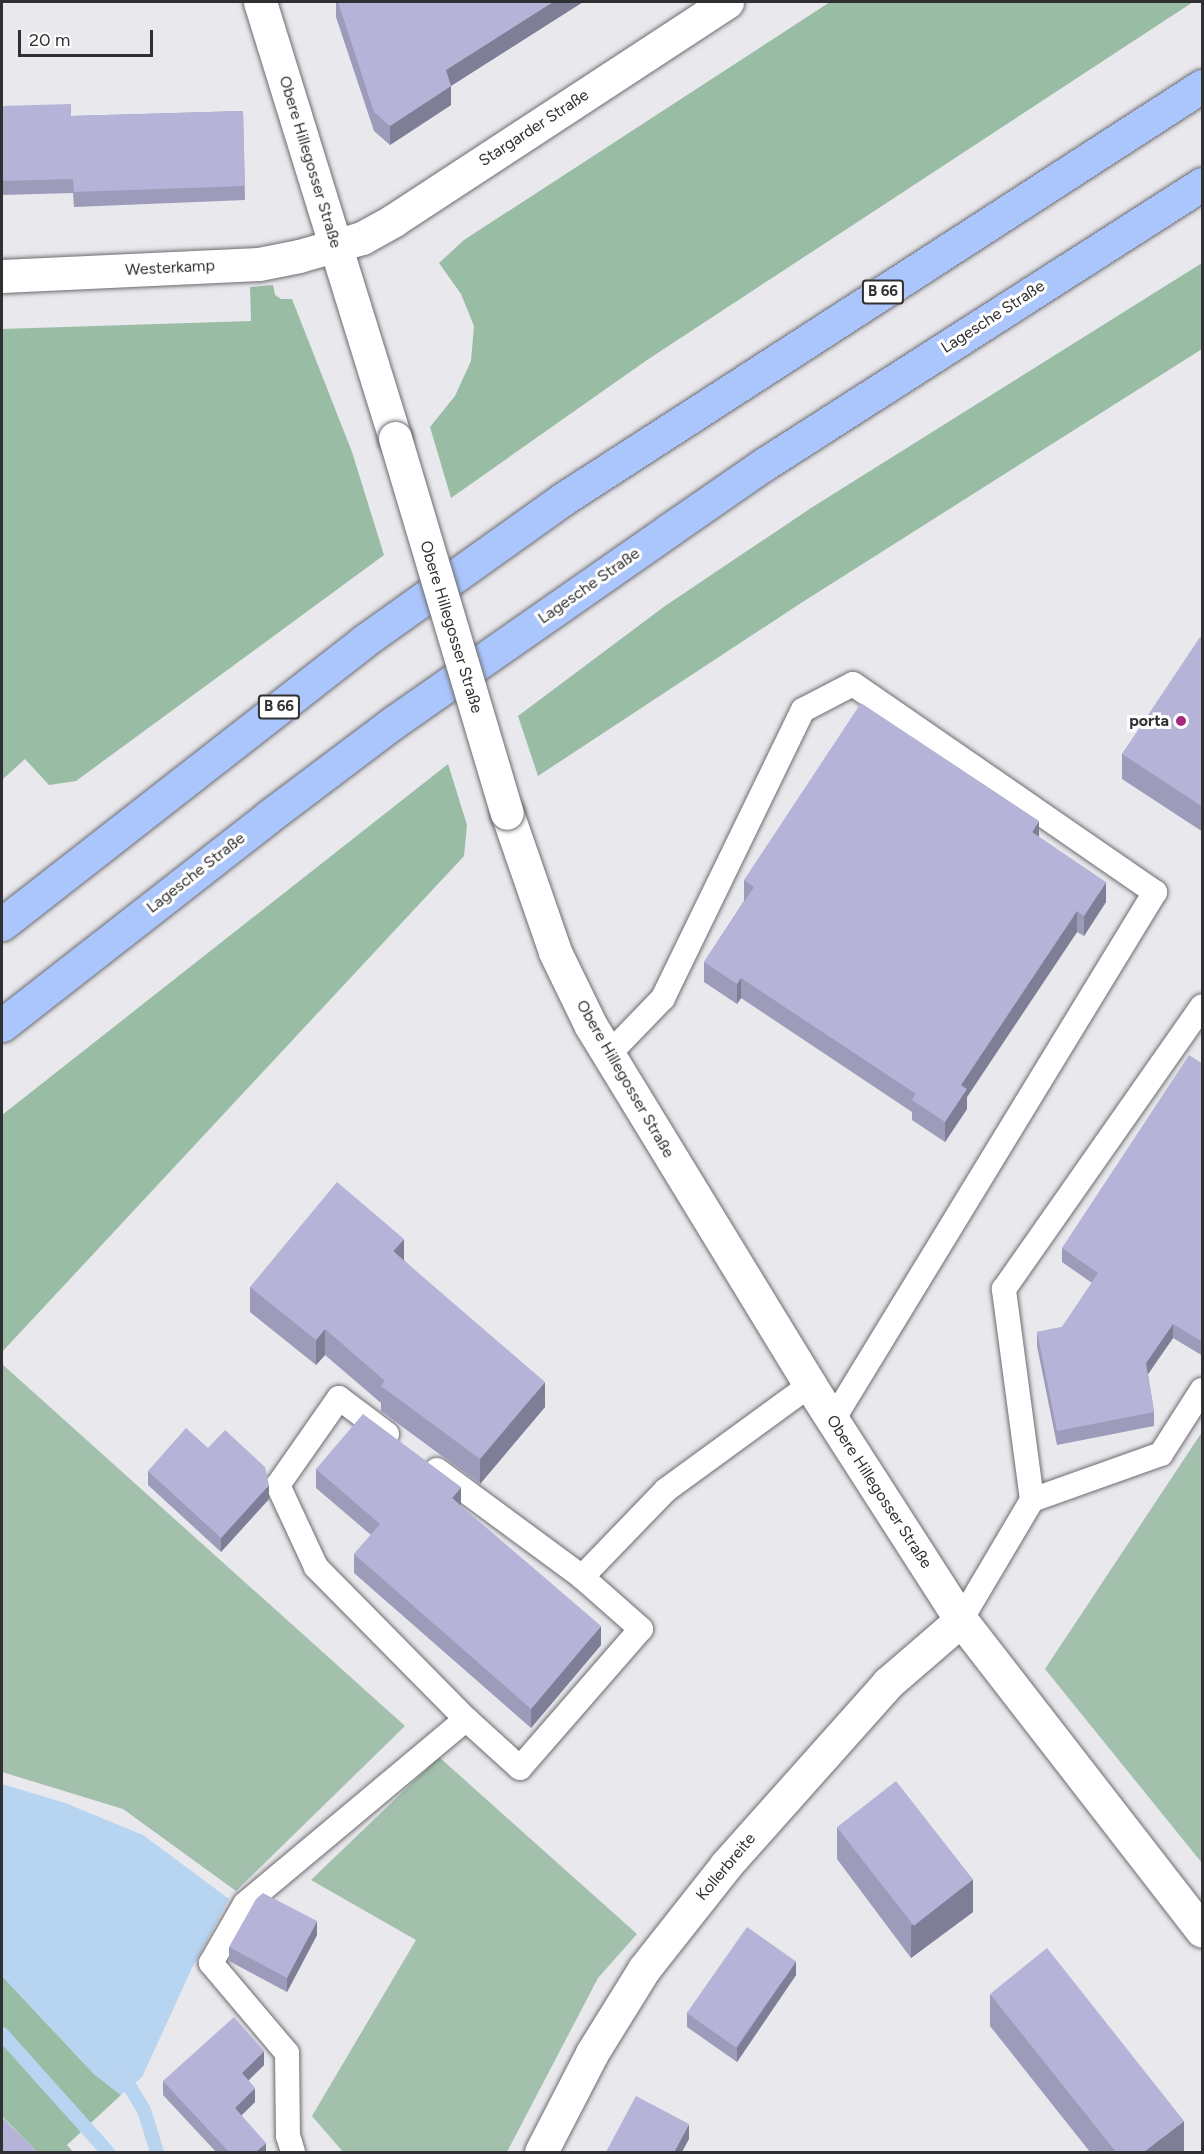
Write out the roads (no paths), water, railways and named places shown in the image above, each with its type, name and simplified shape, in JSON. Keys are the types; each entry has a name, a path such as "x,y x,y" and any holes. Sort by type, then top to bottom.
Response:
{"highway":[{"name":"B 66","path":"2,924 364,641 563,499 1203,86"},
{"name":"Lagesche Straße","path":"2,1025 376,736 660,537 773,459 1203,184"}],"street":[{"name":"Obere Hillegosser Straße","path":"260,2 395,438 507,813 555,952 591,1026 810,1385 961,1620 1203,1932"},
{"name":"Stargarder Straße","path":"336,246 362,238 394,220 727,2"},
{"name":"Westerkamp","path":"2,276 259,264 336,246"},
{"name":"Kollerbreite","path":"541,2152 592,2053 644,1969 698,1899 726,1864 888,1683 961,1620"}],"lane":[{"path":"608,1055 663,998 803,710 853,684 1155,892 832,1420"},
{"path":"961,1620 1032,1500 1004,1289 1203,1006"},
{"path":"582,1577 666,1490 810,1385"},
{"path":"1032,1500 1161,1454 1203,1390"},
{"path":"339,1398 582,1577 641,1629 520,1768 466,1719 316,1568 278,1485 339,1398"},
{"path":"293,2152 288,2136 286,2053 211,1963 245,1904 466,1719"}],"water":[{"path":"2,1784 65,1803 143,1835 229,1899 192,1968 142,2077 121,2095 94,2074 2,1976"}],"waterway":[{"path":"2,2034 108,2152"},
{"path":"119,2076 130,2087 144,2110 157,2152"}],"place":[{"name":"porta","path":"1181,721"}]}
